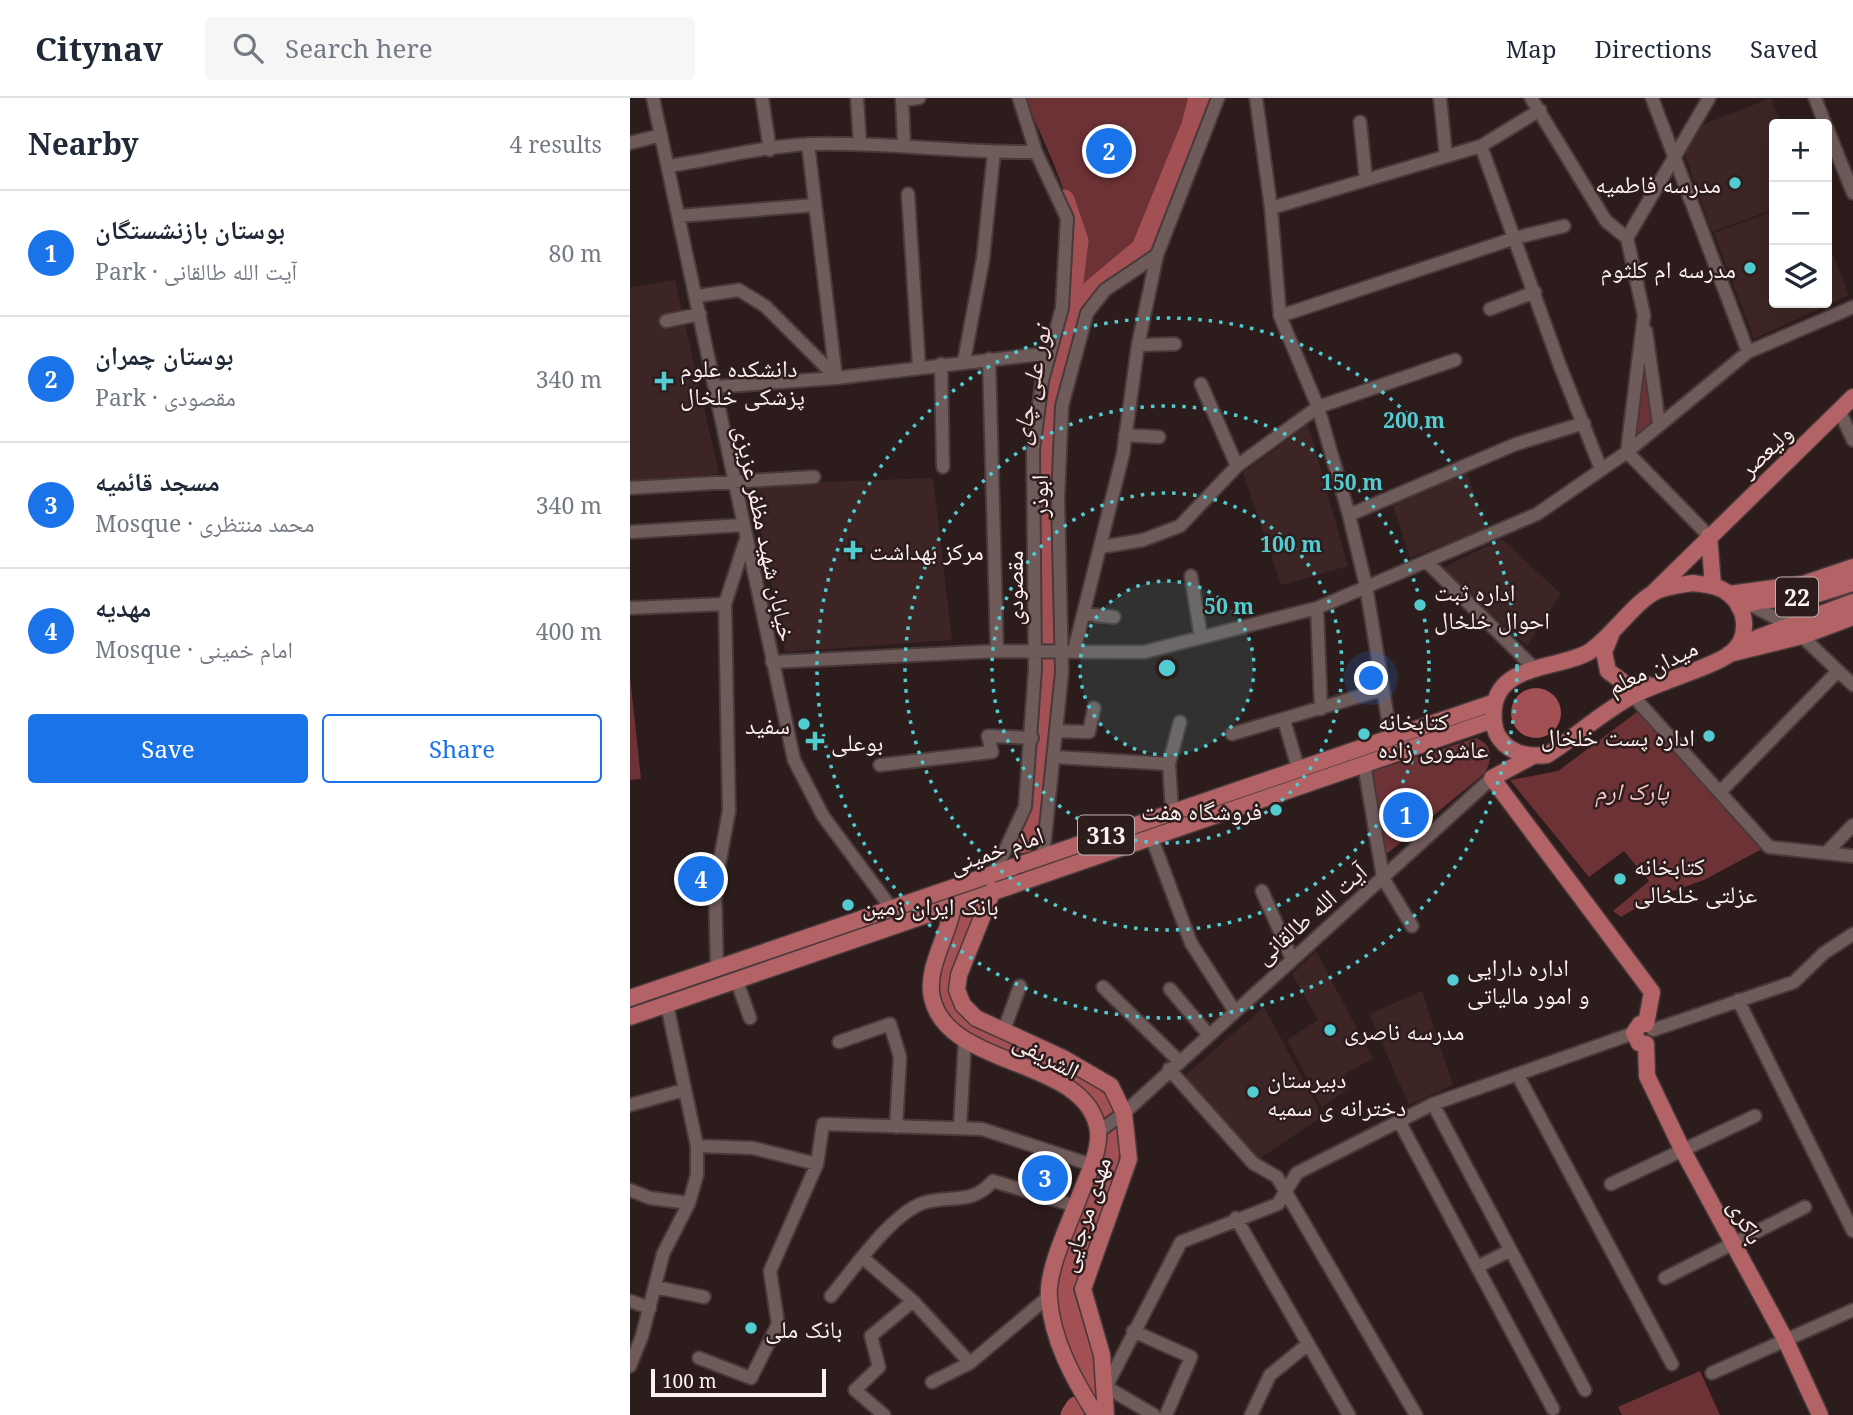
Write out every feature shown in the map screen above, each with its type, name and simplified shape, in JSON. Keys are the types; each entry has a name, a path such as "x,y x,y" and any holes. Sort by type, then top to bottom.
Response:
{"main road":[{"name":"ولیعصر","path":"1654,592 1853,397"},
{"path":"1709,536 1713,585"},
{"path":"1738,601 1803,584 1853,567"},
{"path":"1654,592 1693,583 1713,585 1738,601 1745,619 1745,631 1734,650"},
{"name":"22","path":"1738,601 1811,596 1853,583"},
{"name":"میدان معلم","path":"1495,702 1505,686 1519,674 1573,660 1592,650 1654,592"},
{"name":"22","path":"1797,631 1853,602"},
{"path":"1797,631 1853,617"},
{"name":"میدان معلم","path":"1533,757 1547,755 1633,696 1662,682 1734,650 1797,631"},
{"path":"1612,632 1604,652 1608,671 1615,679 1630,687 1662,682"},
{"path":"1495,702 1493,720 1496,734 1506,748 1533,757"},
{"name":"امام خمینی","path":"630,1017 953,906 1043,857 1495,702"},
{"name":"امام خمینی","path":"630,998 892,909 1151,836 1493,720"},
{"name":"آیت الله طالقانی","path":"1492,778 1533,757"},
{"name":"باکری","path":"1492,778 1652,992 1645,1033 1647,1076 1682,1149 1785,1339 1820,1415"},
{"name":"مهدی مرجایی","path":"994,882 959,975 957,990 963,1006 976,1017 1063,1058 1111,1086 1124,1113 1129,1159 1083,1289 1102,1355 1106,1415"},
{"name":"الشریفی","path":"953,906 950,924 931,979 931,997 940,1017 965,1039 1072,1091 1090,1109 1098,1132"},
{"path":"1097,1415 1062,1355 1048,1297 1053,1270 1092,1165 1098,1132"}],"street":[{"name":"خیابان شهید مظفر عزیزی","path":"653,98 794,760 805,787 857,864 892,909"},
{"path":"762,98 770,150"},
{"path":"857,98 860,144"},
{"path":"904,144 902,99 919,98"},
{"name":"مقصودی","path":"994,882 1025,807 1032,738 1035,651 1033,450 1042,381 1062,308 1067,218 1036,152 1019,98"},
{"path":"1068,651 1084,614 1101,547 1125,435 1138,345 1157,255 1218,98"},
{"path":"1256,98 1271,208 1280,316 1318,407 1349,516 1366,586 1391,738"},
{"path":"1440,98 1446,156"},
{"path":"1531,98 1606,221 1627,239 1644,315 1659,424"},
{"path":"1271,208 1481,146 1540,110 1546,98"},
{"path":"1652,98 1748,352"},
{"path":"1627,239 1709,98"},
{"path":"1815,98 1823,119"},
{"path":"1360,122 1366,180"},
{"path":"630,143 661,135"},
{"path":"1832,141 1853,193"},
{"path":"808,144 836,377"},
{"path":"668,166 808,144 904,144 994,152 1036,152"},
{"path":"1481,146 1560,366 1601,468"},
{"path":"964,361 983,259 994,152"},
{"path":"908,194 919,366"},
{"path":"679,216 815,205"},
{"path":"1280,316 1516,239 1564,226"},
{"name":"ابوذر","path":"1043,857 1068,651 1058,498 1062,406 1087,313 1105,290 1157,255"},
{"path":"697,296 740,290 765,306 836,377"},
{"path":"1490,309 1535,292"},
{"path":"772,662 996,652 1144,652 1317,608 1428,563 1537,514 1601,468 1627,453 1748,352 1853,307"},
{"path":"666,321 700,314"},
{"path":"1627,453 1644,315"},
{"path":"1138,345 1175,344"},
{"path":"715,387 836,377 1049,353"},
{"path":"989,359 996,652"},
{"path":"1101,547 1143,540 1180,526 1237,467 1318,407 1455,360"},
{"path":"942,364 943,467"},
{"path":"1201,384 1237,467"},
{"path":"1839,411 1853,440"},
{"path":"1349,516 1516,444 1584,423"},
{"path":"1125,435 1159,437"},
{"path":"1627,453 1709,536"},
{"path":"630,488 814,477"},
{"path":"630,532 743,525"},
{"path":"717,968 715,887 729,811 725,604 746,540"},
{"path":"1428,563 1534,668"},
{"path":"1191,576 1201,637"},
{"path":"1738,601 1760,607 1797,631 1853,685"},
{"path":"630,608 725,604"},
{"path":"1317,608 1321,709"},
{"path":"1084,614 1114,617"},
{"path":"1720,792 1838,671"},
{"path":"1232,734 1381,690"},
{"path":"1633,696 1769,847 1828,851 1853,856"},
{"path":"1057,731 1089,732 1094,708"},
{"path":"1283,720 1298,768"},
{"path":"1172,812 1169,764 1180,722"},
{"path":"880,765 992,752 988,736 1032,738"},
{"path":"1055,757 1169,764"},
{"path":"1364,764 1383,878 1412,926"},
{"name":"آیت الله طالقانی","path":"1098,1132 1124,1113 1234,1010 1492,778"},
{"path":"1828,851 1853,824"},
{"path":"1151,836 1192,943 1234,1010"},
{"path":"1262,891 1292,959"},
{"path":"1154,1415 1106,1387 1181,1242 1278,1203 1297,1173 1433,1104 1794,982 1824,953 1853,934"},
{"path":"736,979 750,1018"},
{"path":"1004,1030 1020,986"},
{"path":"1103,986 1174,1065 1253,1163 1277,1177 1416,1415"},
{"path":"1170,989 1208,1034"},
{"path":"1738,1000 1853,1231"},
{"path":"630,1366 650,1308 663,1254 689,1203 696,1175 697,1146 667,1005"},
{"path":"838,1042 890,1024 900,1057 897,1126"},
{"path":"960,1126 965,1039"},
{"path":"1517,1074 1672,1364"},
{"path":"630,1105 684,1090"},
{"path":"1433,1104 1585,1390"},
{"path":"1611,1184 1755,1115"},
{"path":"1399,1121 1553,1409"},
{"path":"699,1358 751,1378 778,1324 770,1271 817,1164 823,1124 960,1126 1029,1142 1092,1165"},
{"path":"697,1146 753,1148 817,1164"},
{"path":"831,1296 885,1230 922,1204 980,1195 993,1181 1076,1206"},
{"path":"630,1190 650,1198 689,1203"},
{"path":"1665,1278 1805,1207"},
{"path":"1236,1218 1349,1415"},
{"path":"1478,1267 1509,1251"},
{"path":"863,1258 913,1301 970,1363"},
{"path":"655,1287 704,1297"},
{"path":"932,1382 970,1363 1048,1297"},
{"path":"630,1301 650,1308"},
{"path":"884,1415 855,1390 879,1367 871,1336 913,1301"},
{"path":"1712,1373 1853,1310"},
{"path":"1133,1331 1191,1356 1166,1415"},
{"path":"1251,1415 1270,1375 1308,1344"}],"shaded area":[{"name":"مدرسه فاطمیه","path":"1771,98 1779,119 1769,119 1769,211 1712,232 1686,158 1687,145 1697,127"},
{"name":"مدرسه ام کلثوم","path":"1769,213 1769,308 1821,308 1754,339 1714,233"},
{"name":"مدرسه ام کلثوم","path":"1832,252 1849,295 1832,303"},
{"name":"دانشکده علوم پزشکی خلخال","path":"675,280 719,474 630,481 630,287"},
{"path":"1308,424 1348,566 1281,585 1243,473"},
{"path":"1466,470 1486,528 1410,558 1388,490"},
{"name":"مرکز بهداشت","path":"933,478 952,640 785,652 752,485"},
{"path":"1502,539 1561,594 1527,646 1440,569"},
{"path":"1536,688 1554,695 1561,713 1554,731 1536,738 1518,731 1511,713 1518,695"},
{"name":"مدرسه ناصری","path":"1316,951 1373,1059 1344,1074 1349,1088 1322,1107 1287,1040 1318,1020 1292,974"},
{"path":"1422,991 1453,1085 1409,1105 1369,1014"},
{"name":"دبیرستان دخترانه ی سمیه","path":"1264,1007 1318,1107 1320,1118 1256,1161 1182,1078"}],"green space":[{"path":"1025,98 1191,98 1142,237 1086,285 1078,277 1070,258 1064,193"},
{"path":"1644,339 1655,422 1632,442"},
{"path":"630,676 641,779 630,780"},
{"name":"پارک ارم","path":"1641,709 1764,848 1704,880 1651,899 1621,917 1613,911 1649,881 1624,851 1589,877 1510,780 1558,771"},
{"path":"1476,738 1486,744 1490,752 1485,773 1383,857 1373,771"},
{"path":"1700,1371 1720,1415 1622,1415 1618,1407"}],"waterway":[{"name":"نور علی چای","path":"1047,640 1049,590 1043,452 1067,326 1086,295 1142,248 1192,125 1199,98"},
{"path":"1064,200 1078,241 1068,322"},
{"path":"1024,843 1037,815 1047,659"},
{"path":"971,910 946,968 947,1000 979,1032 1035,1052 1108,1110"},
{"path":"1091,1386 1062,1289 1106,1176 1111,1134"},
{"path":"1071,1415 1076,1407"}],"place":[{"name":"بوستان چمران","path":"1109,151"},
{"name":"مدرسه فاطمیه","path":"1735,183"},
{"name":"مدرسه ام کلثوم","path":"1750,268"},
{"name":"دانشکده علوم پزشکی خلخال","path":"664,381"},
{"name":"مرکز بهداشت","path":"853,550"},
{"name":"اداره ثبت احوال خلخال","path":"1420,605"},
{"name":"سفید","path":"804,724"},
{"name":"کتابخانه عاشوری زاده","path":"1364,734"},
{"name":"اداره پست خلخال","path":"1709,736"},
{"name":"بوعلی","path":"815,741"},
{"name":"فروشگاه هفت","path":"1276,810"},
{"name":"بوستان بازنشستگان","path":"1406,815"},
{"name":"مهدیه","path":"701,879"},
{"name":"کتابخانه عزلتی خلخالی","path":"1620,879"},
{"name":"بانک ایران زمین","path":"848,905"},
{"name":"اداره دارایی و امور مالیاتی","path":"1453,980"},
{"name":"مدرسه ناصری","path":"1330,1030"},
{"name":"دبیرستان دخترانه ی سمیه","path":"1253,1092"},
{"name":"مسجد قائمیه","path":"1045,1178"},
{"name":"بانک ملی","path":"751,1328"}]}
